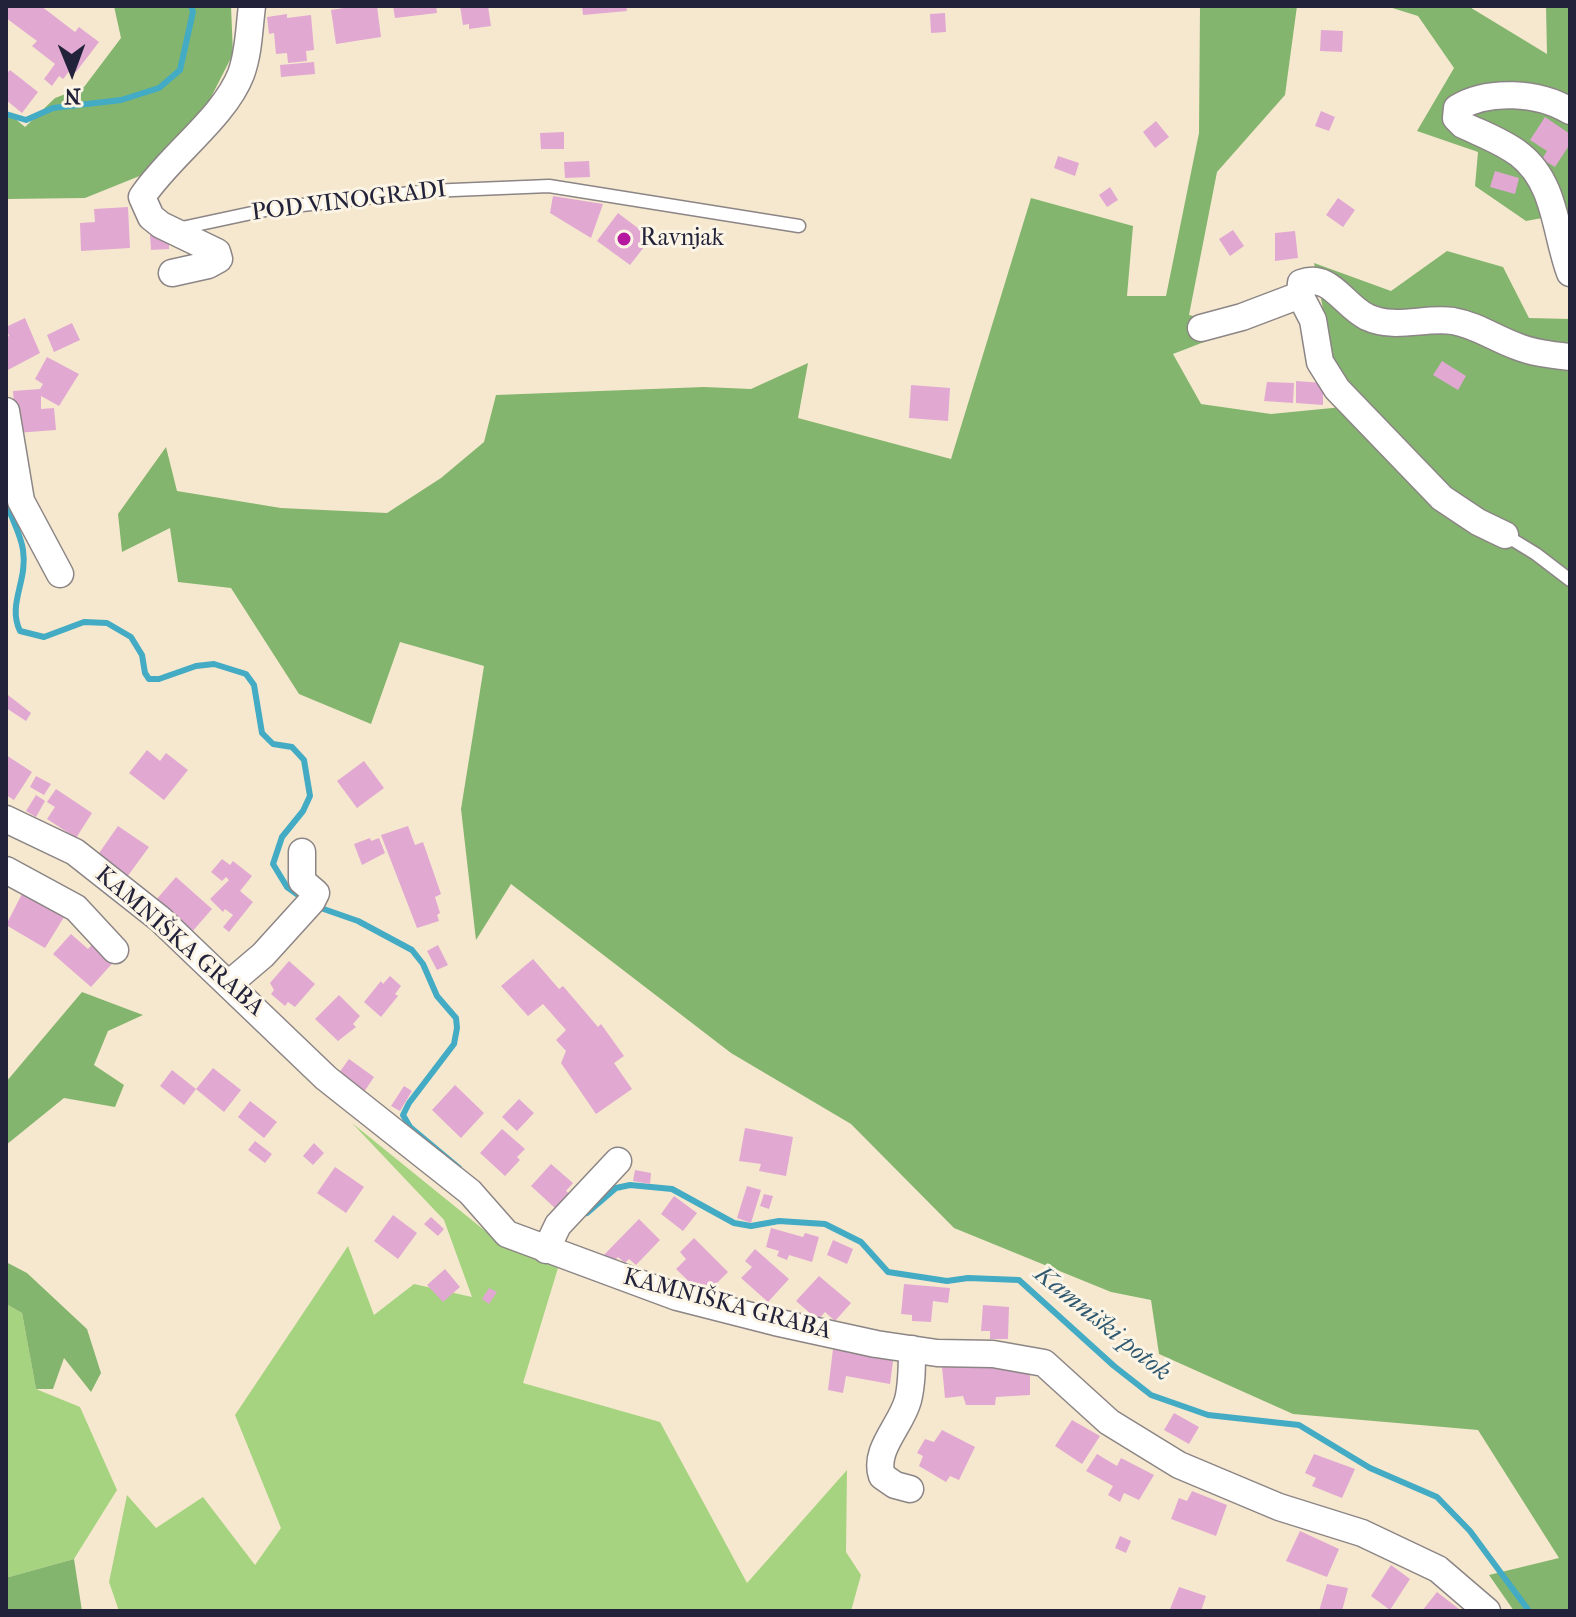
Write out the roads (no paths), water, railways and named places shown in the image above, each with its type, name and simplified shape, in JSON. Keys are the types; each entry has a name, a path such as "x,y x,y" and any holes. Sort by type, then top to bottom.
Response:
{"street":[{"path":"172,273 208,265 219,259 217,252 161,225 151,217 142,197 156,175 218,110 234,88 247,54 252,6"},
{"path":"1570,111 1543,99 1514,96 1471,100 1457,108 1456,118 1463,125 1520,155 1536,170 1549,196 1570,273"},
{"path":"1505,535 1478,522 1442,498 1337,389 1320,362 1313,320 1300,295 1301,283 1312,279 1323,281 1368,318 1399,324 1452,321 1484,330 1516,347 1570,357"},
{"path":"1201,328 1242,317 1300,295"},
{"path":"6,411 21,501 60,574"},
{"name":"KAMNIŠKA GRABA","path":"6,819 75,852 160,919 326,1078 470,1192 507,1234 551,1238 677,1297 775,1322 876,1344 937,1353 993,1354 1044,1363 1109,1422 1179,1465 1279,1507 1362,1533 1438,1569 1487,1611"},
{"path":"230,983 263,955 316,893 302,881 302,852"},
{"path":"6,870 76,908 115,950"},
{"path":"551,1238 618,1161"},
{"path":"910,1489 895,1485 882,1476 878,1465 907,1403 912,1349"}],"lane":[{"name":"POD VINOGRADI","path":"175,230 275,208 429,191 549,186 799,226"},
{"path":"1505,535 1570,580"}],"waterway":[{"name":"Kamniški potok","path":"6,114 26,120 53,108 121,100 159,88 180,70 193,12 191,6"},
{"name":"Kamniški potok","path":"6,502 23,550 23,572 16,611 20,631 44,637 84,622 107,623 131,637 142,655 149,679 214,664 246,674 254,685 262,733 273,744 292,747 304,760 310,796 303,811 282,837 273,864 287,887 305,900"},
{"name":"Kamniški potok","path":"315,906 358,921 412,950 423,964 437,996 456,1018 454,1044 403,1115 410,1127 459,1168"},
{"name":"Kamniški potok","path":"587,1213 616,1188 630,1185 672,1189 734,1223 751,1226 779,1221 825,1224 861,1242 888,1272 947,1281 968,1278 1019,1280 1114,1366 1151,1395 1208,1415 1299,1425 1370,1468 1437,1497 1470,1531 1529,1611"}],"place":[{"name":"Ravnjak","path":"624,239"}]}
